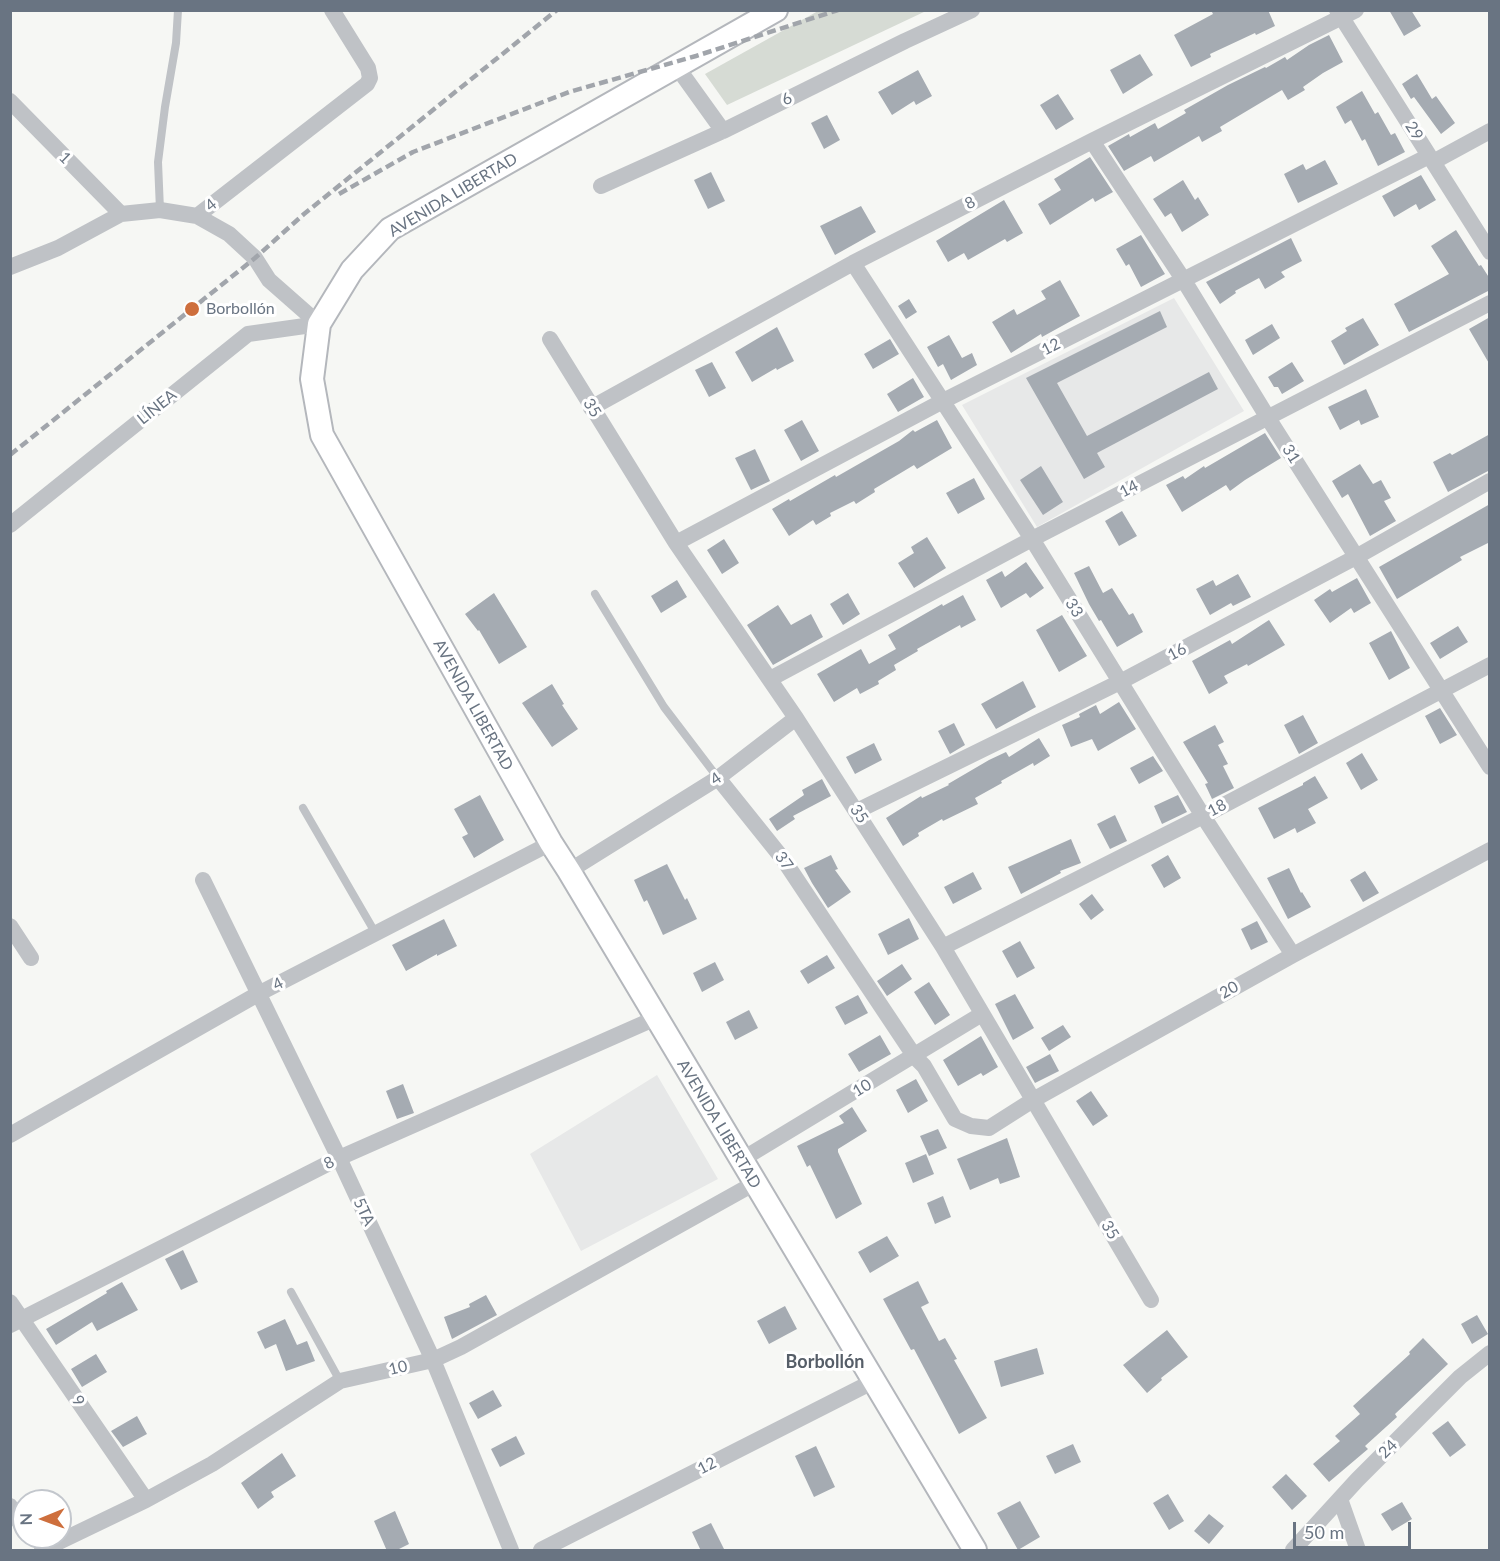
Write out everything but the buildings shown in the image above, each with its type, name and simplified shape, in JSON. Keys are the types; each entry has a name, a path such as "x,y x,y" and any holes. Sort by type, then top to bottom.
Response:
{"main road":[{"name":"AVENIDA LIBERTAD","path":"776,10 390,229 352,270 320,324 312,379 322,435 551,843 975,1551"}],"street":[{"name":"4","path":"10,267 58,248 121,214 160,210 197,216 356,94 367,84 370,73 332,10"},
{"name":"6","path":"601,186 723,131 972,10"},
{"name":"8","path":"591,408 853,263 1345,13"},
{"name":"29","path":"1345,13 1431,159 1490,252"},
{"path":"677,67 723,131"},
{"name":"1","path":"10,101 121,214"},
{"name":"12","path":"676,543 943,401 1184,279 1490,131"},
{"name":"31","path":"1092,141 1184,279 1268,417 1490,767"},
{"path":"197,216 230,234 255,258 269,280 320,324"},
{"name":"33","path":"853,263 1032,539 1203,816 1293,955"},
{"name":"14","path":"770,679 1032,539 1490,303"},
{"name":"LÍNEA","path":"10,525 248,334 320,324"},
{"name":"35","path":"550,339 676,543 796,718 943,947 1151,1300"},
{"name":"16","path":"857,811 1120,682 1356,557 1490,481"},
{"name":"18","path":"943,947 1203,816 1490,665"},
{"name":"4","path":"569,871 718,778 796,718"},
{"name":"37","path":"718,778 783,859 915,1057 924,1066 955,1119 971,1126"},
{"name":"4","path":"10,1135 258,994 551,843"},
{"name":"20","path":"971,1126 989,1128 1033,1100 1293,955 1490,850"},
{"name":"5TA","path":"203,880 339,1158 433,1360 511,1551"},
{"path":"10,926 31,958"},
{"name":"10","path":"741,1160 915,1057 982,1014"},
{"name":"8","path":"16,1321 339,1158 656,1018"},
{"name":"10","path":"42,1551 146,1500 212,1464 340,1381 433,1360 461,1347 755,1183"},
{"name":"9","path":"10,1302 16,1321 146,1500"},
{"name":"24","path":"1293,1551 1340,1499 1460,1377 1490,1353"},
{"name":"12","path":"541,1551 874,1382"},
{"path":"1340,1499 1358,1551"}],"lane":[{"path":"160,210 158,162 176,43 178,10"},
{"name":"37","path":"595,594 664,708 718,778"},
{"path":"303,808 376,934"},
{"path":"291,1292 340,1381"}],"shaded area":[{"path":"818,11 926,11 727,105 705,74"},
{"path":"1174,298 1244,411 1037,527 962,405"},
{"path":"657,1075 718,1179 581,1251 530,1154"}],"railway":[{"path":"10,455 557,10"},
{"path":"339,194 413,152 569,92 696,56 838,10"}],"place":[{"name":"Borbollón","path":"192,309"}],"district":[{"name":"Borbollón","path":"825,1362"}]}
